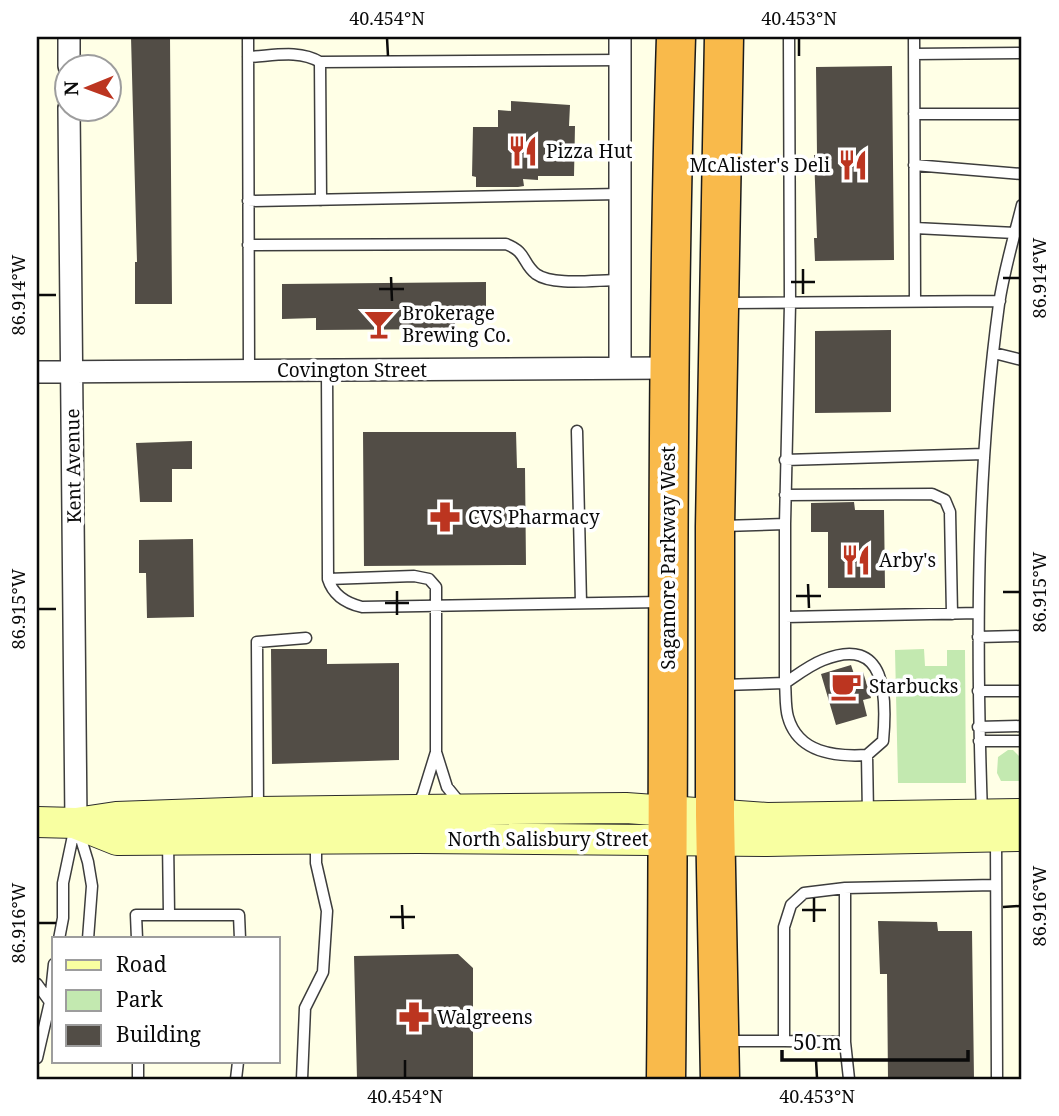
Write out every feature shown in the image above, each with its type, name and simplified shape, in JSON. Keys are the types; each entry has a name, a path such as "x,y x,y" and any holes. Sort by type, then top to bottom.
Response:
{"highway":[{"name":"Sagamore Parkway West","path":"666,1079 668,368 676,37"},
{"path":"720,1079 715,526 724,37"}],"street":[{"path":"620,37 620,369"},
{"name":"Kent Avenue","path":"69,122 76,824"},
{"name":"Covington Street","path":"37,372 668,368"},
{"name":"North Salisbury Street","path":"37,822 76,824 116,817 258,811 626,808 668,826"},
{"name":"North Salisbury Street","path":"76,824 117,840 317,838 668,826 1000,829 1022,814"},
{"name":"North Salisbury Street","path":"716,827 767,818 868,818 1000,829"}],"lane":[{"path":"248,37 249,370"},
{"path":"716,685 785,683 823,660 843,655 858,655 872,662 881,677 885,721 883,741 867,755 827,753 813,749 799,740 788,717 785,683 785,460 790,304 789,37"},
{"path":"914,37 915,302"},
{"path":"914,54 1022,53"},
{"path":"248,57 301,54 320,62 620,60"},
{"path":"320,62 321,200"},
{"path":"914,114 1022,114"},
{"path":"914,165 1022,174"},
{"path":"248,201 620,194"},
{"path":"997,1079 995,885 1000,829 979,741 978,613 984,454 994,353 1000,301 1022,205"},
{"path":"915,228 1015,233"},
{"path":"248,245 506,244 515,247 531,270 549,281 622,280"},
{"path":"719,303 1000,301"},
{"path":"994,353 1022,360"},
{"path":"327,370 328,579 331,589 351,604 362,607 668,602"},
{"path":"577,431 581,603"},
{"path":"785,460 984,454"},
{"path":"785,495 932,494 945,500 950,512 952,614"},
{"path":"715,526 785,524"},
{"path":"328,579 414,576 429,579 436,587 436,752 416,810"},
{"path":"785,617 978,613"},
{"path":"978,637 1022,636"},
{"path":"258,811 257,642 306,639"},
{"path":"978,691 1022,691"},
{"path":"978,727 1022,726"},
{"path":"979,741 1022,741"},
{"path":"436,752 447,787 467,810"},
{"path":"867,755 868,818"},
{"path":"59,937 63,918 63,883 76,824"},
{"path":"76,824 88,862 92,886 88,937"},
{"path":"302,1079 305,1008 323,972 327,911 316,863 317,838"},
{"path":"168,839 169,914"},
{"path":"784,1041 784,927 792,905 804,893 845,888 995,885"},
{"path":"845,888 845,1042 849,1079"},
{"path":"137,937 136,915 169,914 239,915 240,937"},
{"path":"37,984 52,999"},
{"path":"37,1001 52,999"},
{"path":"37,1058 52,999"},
{"path":"719,1041 845,1042"}],"green space":[{"path":"924,649 925,666 947,666 947,650 965,650 966,783 898,783 895,650"},
{"path":"1008,750 1013,750 1022,759 1022,781 1001,781 997,773 998,757"}],"building":[{"path":"131,37 170,37 172,304 135,304 137,262"},
{"name":"McAlister's Deli","path":"892,66 894,260 815,261 816,67"},
{"name":"Pizza Hut","path":"511,101 570,105 569,126 575,126 574,176 538,176 538,180 523,179 524,186 518,187 476,187 476,177 472,176 473,127 498,127 498,110 511,111"},
{"path":"486,282 486,319 455,320 455,329 316,330 316,318 282,319 282,284"},
{"path":"891,330 891,412 815,413 815,331"},
{"name":"CVS Pharmacy","path":"363,432 516,432 517,468 525,468 526,565 364,566"},
{"path":"192,441 192,469 172,469 172,502 140,502 136,443"},
{"name":"Arby's","path":"854,502 855,510 884,510 885,588 828,588 828,532 811,532 811,503"},
{"path":"193,539 194,617 147,618 146,573 139,573 139,540"},
{"path":"271,649 327,649 327,664 399,663 399,760 272,764"},
{"name":"Starbucks","path":"851,665 854,674 863,672 871,698 863,700 867,716 836,725 821,674"},
{"path":"878,921 937,922 938,931 972,931 974,1079 888,1079 887,974 880,974"},
{"name":"Walgreens","path":"458,954 473,968 473,1079 357,1079 354,956"}],"place":[{"name":"Pizza Hut","path":"523,151"},
{"name":"McAlister's Deli","path":"853,165"},
{"name":"Brokerage Brewing Co.","path":"379,324"},
{"name":"CVS Pharmacy","path":"445,517"},
{"name":"Arby's","path":"856,560"},
{"name":"Starbucks","path":"846,686"},
{"name":"Walgreens","path":"414,1017"}]}
